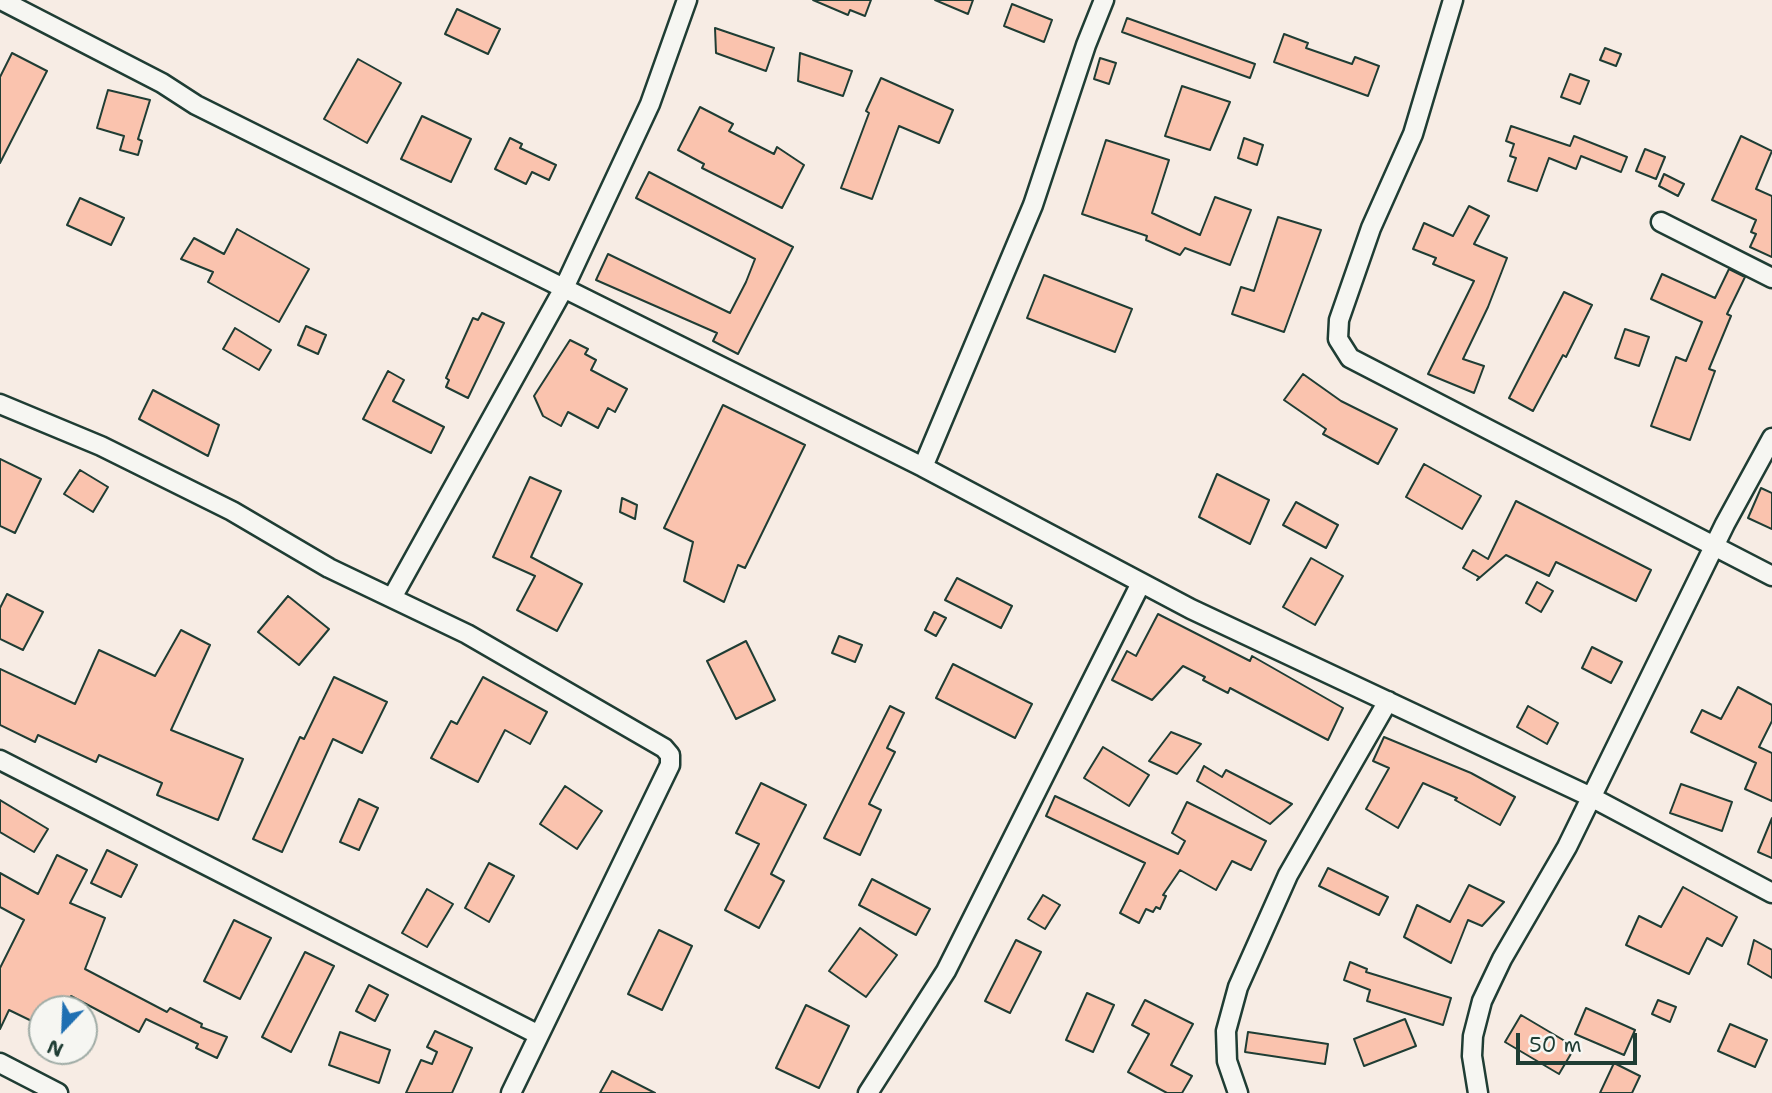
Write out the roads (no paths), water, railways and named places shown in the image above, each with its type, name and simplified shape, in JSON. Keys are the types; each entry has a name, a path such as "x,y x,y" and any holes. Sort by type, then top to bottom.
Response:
{"street":[{"path":"1,0 162,83 196,105 923,467 1141,583 1591,797 1772,893"},
{"path":"393,596 564,288 650,104 687,0"},
{"path":"923,467 1033,205 1086,45 1104,0"},
{"path":"1453,0 1413,134 1371,228 1339,320 1338,339 1350,358 1713,549 1772,576"},
{"path":"1661,222 1772,278"},
{"path":"0,404 101,446 232,511 328,568 393,596 467,634 664,748 670,755 670,765 511,1093"},
{"path":"1478,1093 1472,1056 1473,1035 1482,1002 1502,959 1567,847 1713,549 1772,438"},
{"path":"868,1093 946,971 1141,583"},
{"path":"1238,1093 1227,1060 1226,1031 1238,988 1289,875 1388,701"},
{"path":"0,761 539,1035"},
{"path":"3,1070 58,1093"}]}
